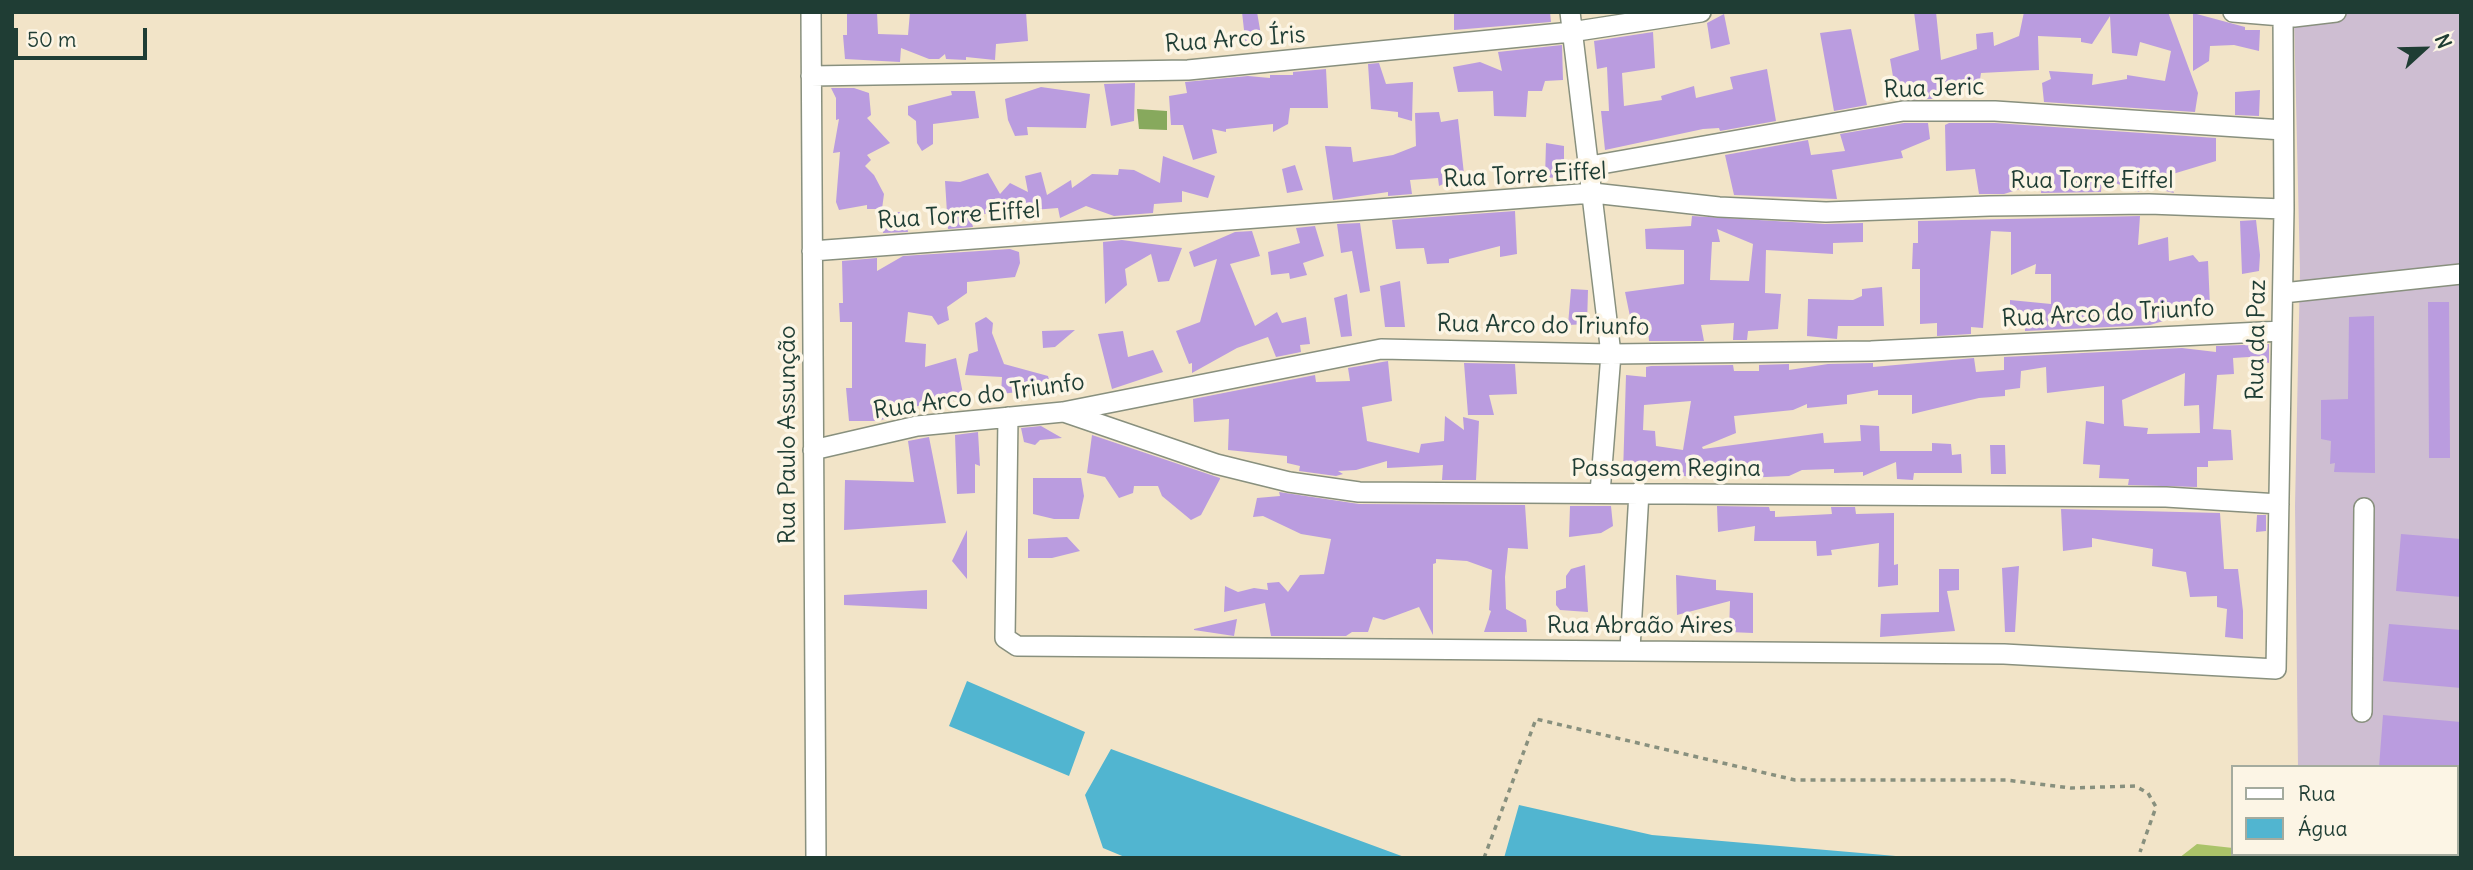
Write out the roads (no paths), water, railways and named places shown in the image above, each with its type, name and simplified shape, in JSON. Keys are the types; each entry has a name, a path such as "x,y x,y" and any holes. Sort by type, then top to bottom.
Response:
{"street":[{"name":"Rua Paulo Assunção","path":"811,12 816,858"},
{"path":"1570,12 1611,354 1600,493"},
{"name":"Rua Arco Íris","path":"811,76 1188,70 1571,32 1700,12"},
{"path":"2233,12 2336,12"},
{"name":"Rua da Paz","path":"2276,669 2284,209 2283,14"},
{"name":"Rua Jeric","path":"1590,166 1903,111 1995,111 2283,130"},
{"name":"Rua Torre Eiffel","path":"812,251 1593,193 1719,207 1826,212 1989,205 2149,204 2284,209"},
{"path":"2283,293 2461,274"},
{"name":"Rua Arco do Triunfo","path":"813,450 917,426 1063,412 1381,349 1611,354 1871,351 2282,331"},
{"name":"Passagem Regina","path":"1063,412 1216,464 1289,482 1359,492 2166,497 2279,504"},
{"name":"Rua Abraão Aires","path":"1008,417 1005,638 1017,646 2004,654 2276,669"},
{"path":"1630,649 1639,492"},
{"path":"2362,712 2364,508"}],"water":[{"path":"967,681 1085,732 1069,776 949,726"},
{"path":"1111,749 1407,858 1127,858 1103,848 1085,795"},
{"path":"1519,805 1652,835 1919,858 1504,858"}]}
